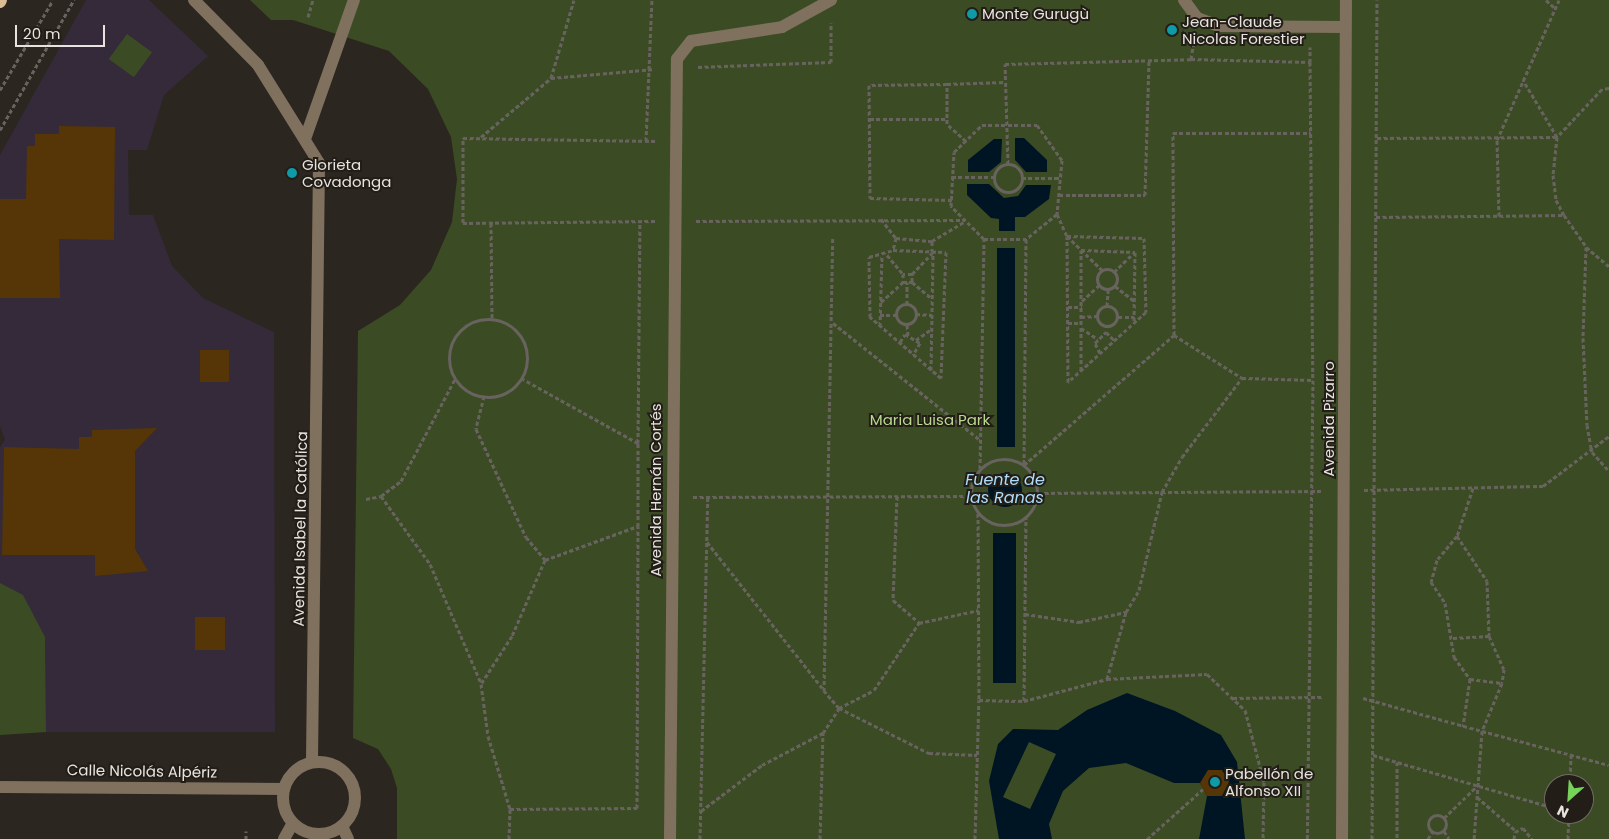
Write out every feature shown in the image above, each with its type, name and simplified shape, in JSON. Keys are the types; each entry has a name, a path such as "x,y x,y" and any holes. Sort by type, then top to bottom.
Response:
{"street":[{"path":"194,0 258,65 305,139"},
{"path":"305,139 354,0"},
{"path":"1184,0 1197,18 1220,26 1345,27"},
{"name":"Avenida Pizarro","path":"1342,839 1346,0"},
{"path":"675,68 691,41 782,27 831,1"},
{"name":"Avenida Hernán Cortés","path":"670,839 675,68"},
{"name":"Avenida Isabel la Católica","path":"305,139 319,163 320,297 312,762"},
{"path":"312,762 336,766 353,783 355,806 342,826 317,834 293,823 286,813 284,789 295,772 312,762"},
{"name":"Calle Nicolás Alpériz","path":"0,788 284,789"},
{"path":"284,839 293,823"},
{"path":"342,826 348,839"}],"path":[{"path":"0,90 52,0"},
{"path":"0,130 74,0"},
{"path":"308,17 313,0"},
{"path":"480,137 551,78 574,0"},
{"path":"646,141 652,0"},
{"path":"1372,839 1378,0"},
{"path":"1546,0 1555,8"},
{"path":"1499,216 1497,140 1559,0"},
{"path":"551,78 648,69 831,62 831,1"},
{"path":"1059,195 1145,196 1149,60"},
{"path":"1008,164 1005,64 1149,60 1310,62 1314,380 1307,839"},
{"path":"1523,80 1557,137 1553,175 1556,200 1586,247 1609,266"},
{"path":"952,200 870,198 869,85 1005,82"},
{"path":"947,84 947,119 966,141"},
{"path":"1377,138 1497,140 1557,137 1602,89 1609,88"},
{"path":"870,120 947,119"},
{"path":"1057,214 1026,239 984,239 951,206 954,152 982,125 1037,125 1062,160 1057,214 1067,236 1102,270 1114,272"},
{"path":"1024,465 1174,335 1173,133 1311,133"},
{"path":"674,141 463,138 463,223 881,219 965,220"},
{"path":"1008,164 1016,166 1022,178 1016,189 1008,192 996,186 994,177 999,166 1008,164"},
{"path":"952,177 994,177"},
{"path":"1022,178 1060,178"},
{"path":"1376,218 1564,215"},
{"path":"881,219 896,238 932,241 965,220"},
{"path":"510,809 637,808 640,221"},
{"path":"491,223 492,319"},
{"path":"1067,236 1144,238 1146,312 1068,382 1068,307 1067,236"},
{"path":"824,691 830,496 833,238"},
{"path":"893,250 946,252 940,378 870,317 870,257 887,255 893,250 896,238"},
{"path":"975,839 979,700 978,513 971,496 980,469 984,239"},
{"path":"1024,701 1026,518 1038,493 1035,479 1024,465 1026,239"},
{"path":"931,370 932,241"},
{"path":"1586,247 1583,338 1592,452 1609,471"},
{"path":"1082,250 1135,252"},
{"path":"1081,370 1082,250"},
{"path":"912,282 912,274 932,252"},
{"path":"1134,323 1135,252"},
{"path":"1114,272 1135,252"},
{"path":"887,255 903,274 907,304 916,314 932,315"},
{"path":"880,326 882,256"},
{"path":"1102,270 1096,278 1099,285 1108,290"},
{"path":"1114,272 1115,286 1134,302"},
{"path":"903,274 912,274"},
{"path":"880,302 905,282 912,282 933,300"},
{"path":"1082,302 1099,285"},
{"path":"1108,290 1115,286"},
{"path":"1081,317 1096,316 1107,306 1108,290"},
{"path":"896,315 907,304"},
{"path":"1107,306 1118,317"},
{"path":"1068,307 1082,307"},
{"path":"907,325 916,314"},
{"path":"880,315 896,315 907,325 908,335"},
{"path":"1096,316 1107,327"},
{"path":"1100,353 1095,343 1106,332 1107,327 1118,317 1134,317"},
{"path":"492,319 519,334 527,364 521,378 498,395 484,396 468,391 455,379 449,363 450,345 474,321 492,319"},
{"path":"833,323 980,440"},
{"path":"1068,323 1082,323"},
{"path":"916,340 932,328"},
{"path":"1081,328 1098,339"},
{"path":"1106,332 1114,340"},
{"path":"908,335 920,343 914,355"},
{"path":"900,342 908,335"},
{"path":"1174,335 1242,378 1314,380"},
{"path":"521,378 638,443"},
{"path":"1107,679 1126,612 1139,590 1162,492 1242,378"},
{"path":"366,499 380,496 401,481 455,379"},
{"path":"484,396 476,428 526,537 545,560"},
{"path":"1038,493 1312,491 1543,486 1592,452 1609,436"},
{"path":"980,469 998,459 1024,465"},
{"path":"1463,726 1470,678 1454,656 1453,638 1445,603 1430,582 1437,560 1457,536 1472,488"},
{"path":"380,496 430,564 481,684 488,736 510,809 509,839"},
{"path":"897,496 893,600 919,623"},
{"path":"672,497 971,496"},
{"path":"700,839 708,497"},
{"path":"978,513 1000,526 1026,518"},
{"path":"481,684 512,636 545,560 638,526"},
{"path":"1457,536 1487,581 1489,636 1504,669 1502,683 1482,731 1474,839"},
{"path":"707,541 839,708 929,754 978,755"},
{"path":"701,811 762,765 823,733 839,708 874,690 919,623 979,610"},
{"path":"1025,614 1079,622 1126,612"},
{"path":"1453,638 1489,636"},
{"path":"979,700 1024,701 1107,679 1207,674 1245,710 1264,782 1263,839"},
{"path":"1470,678 1502,683"},
{"path":"1232,698 1343,697 1373,699 1463,726 1609,765"},
{"path":"820,839 823,733"},
{"path":"1373,755 1544,805"},
{"path":"1570,774 1571,755"},
{"path":"1397,762 1397,839"},
{"path":"1428,839 1432,832 1430,820 1444,818 1478,786"},
{"path":"1147,839 1203,788"},
{"path":"1477,797 1516,831"},
{"path":"1444,818 1444,831 1449,839"},
{"path":"1568,839 1569,824"},
{"path":"1516,831 1526,828 1532,839"},
{"path":"1432,832 1444,831"},
{"path":"1514,839 1516,831"},
{"path":"246,832 246,839"}],"shaded area":[{"path":"86,0 149,0 208,56 164,95 147,150 128,150 129,215 153,215 172,266 203,298 274,332 275,732 46,732 45,637 0,583 0,447 5,440 0,426 0,155"}],"green space":[{"name":"Maria Luisa Park","path":"250,0 1609,0 1609,839 397,839 397,788 391,769 378,749 353,738 358,331 400,305 431,270 452,222 457,179 451,137 428,89 389,51 293,20 271,20"},
{"path":"127,34 152,52 134,77 109,59"},
{"path":"0,583 23,595 45,637 46,732 0,735"}],"water":[{"path":"1015,138 1024,138 1047,160 1047,172 1026,172 1015,160"},
{"path":"994,139 1002,139 1001,162 989,172 968,172 968,160"},
{"path":"967,184 989,184 1004,198 1018,196 1026,185 1051,185 1049,199 1025,217 1015,217 1015,231 999,231 999,219 991,218 967,195"},
{"path":"997,248 1015,248 1015,447 997,447"},
{"name":"Fuente de las Ranas","path":"1005,473 1012,474 1017,478 1021,483 1021,497 1017,502 1012,506 1005,507 998,506 993,502 989,497 988,490 989,483 993,478 998,474"},
{"path":"993,533 1016,533 1016,683 993,683"},
{"path":"1127,693 1175,711 1221,735 1237,762 1245,839 1199,839 1207,796 1200,783 1174,783 1126,763 1089,768 1063,791 1049,824 1052,839 999,839 989,781 998,744 1013,729 1058,730 1087,710","holes":["1029,742 1056,754 1030,809 1003,797"]}],"building":[{"path":"59,126 115,127 114,240 59,239 60,298 0,298 0,199 26,199 27,146 35,146 35,134 59,134"},
{"path":"200,350 229,350 229,382 200,382"},
{"path":"157,428 135,451 135,549 148,571 95,576 95,555 2,555 4,447 79,449 79,437 92,437 92,430"},
{"path":"195,617 225,617 225,650 195,650"},
{"name":"Pabellón de Alfonso XII","path":"1208,770 1222,770 1229,782 1222,796 1207,796 1203,789 1200,783"}],"place":[{"name":"Monte Gurugù","path":"972,14"},
{"name":"Jean-Claude Nicolas Forestier","path":"1172,30"},
{"name":"Glorieta Covadonga","path":"292,173"},
{"name":"Pabellón de Alfonso XII","path":"1215,782"}]}
